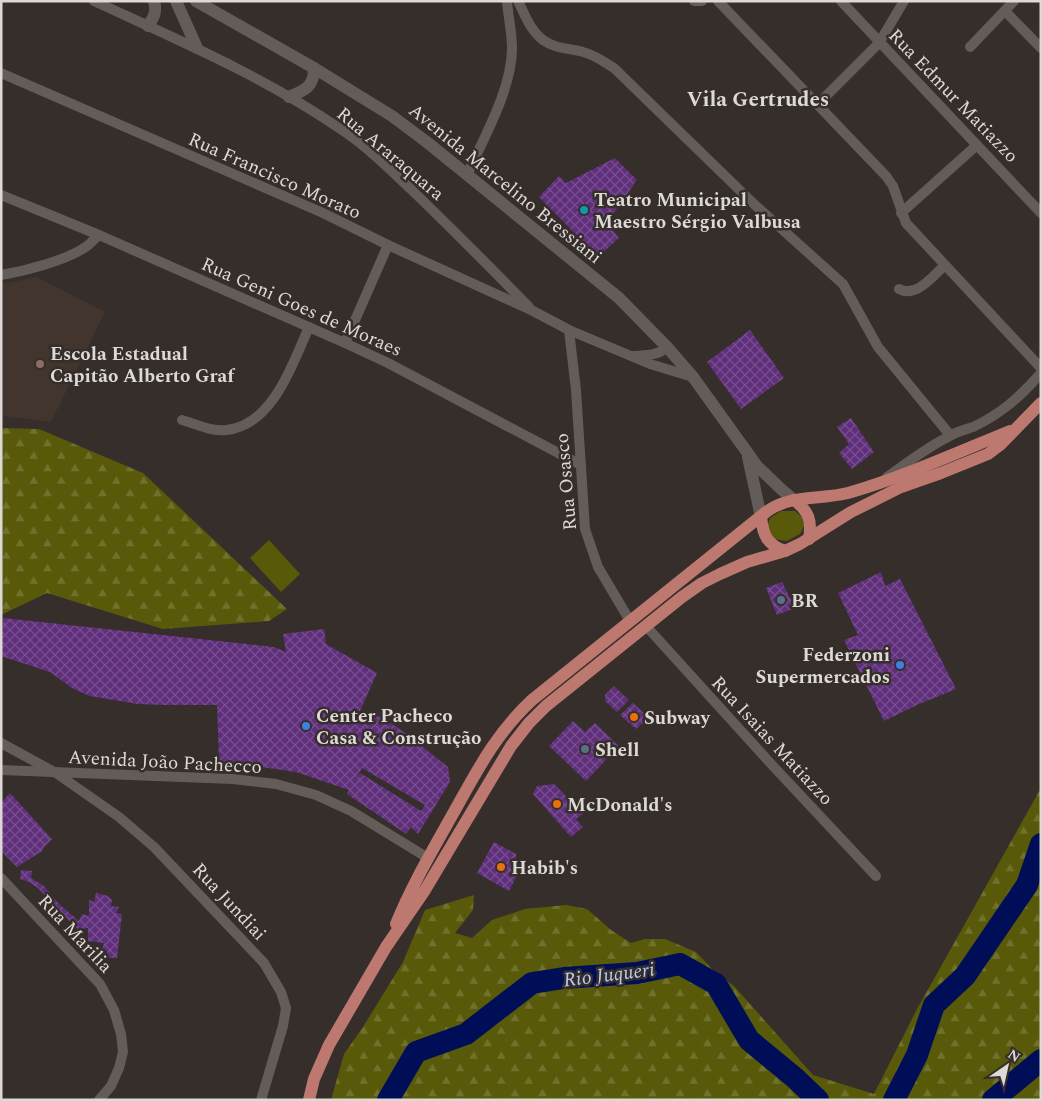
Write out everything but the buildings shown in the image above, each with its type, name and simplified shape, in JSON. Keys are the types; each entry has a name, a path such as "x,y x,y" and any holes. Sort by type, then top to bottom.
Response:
{"main road":[{"path":"309,1100 314,1079 328,1045 386,947 425,890 511,746 529,723 546,706 702,583 747,562 785,551 809,539 863,504 901,487 988,454 1000,445 1041,403"},
{"path":"386,947 398,917 428,858 484,760 513,717 772,508 794,500 828,497 911,472 1015,429"},
{"path":"794,500 806,510 810,517 809,539"},
{"path":"761,517 763,533 767,540 772,545 785,551"}],"street":[{"name":"Rua Araraquara","path":"94,1 197,48 289,98 344,131 389,168 533,311"},
{"path":"148,26 154,17 156,9 154,1"},
{"path":"176,1 197,48"},
{"path":"467,175 504,91 510,69 512,48 507,1"},
{"path":"518,1 529,24 543,40 558,47 596,57 614,68 755,205 843,284 878,347 950,435"},
{"path":"694,1 702,1"},
{"path":"718,1 886,176 893,186 906,223 1041,368"},
{"name":"Rua Edmur Matiazzo","path":"842,1 1041,213"},
{"path":"818,104 879,42 904,1"},
{"path":"970,47 1014,1"},
{"name":"Avenida Marcelino Bressiani","path":"197,2 314,68 392,116 619,298 667,347 693,378 757,466 794,500"},
{"path":"1005,11 1041,48"},
{"path":"289,98 309,86 314,78 314,68"},
{"name":"Rua Francisco Morato","path":"1,73 323,213 388,245 533,311"},
{"path":"901,213 977,145"},
{"name":"Rua Geni Goes de Moraes","path":"1,195 98,235 345,343 581,465"},
{"path":"1,275 51,262 76,252 88,246 98,235"},
{"path":"345,343 388,245"},
{"path":"899,289 905,292 916,290 944,266"},
{"path":"533,311 569,330 666,370 693,378"},
{"path":"182,420 211,429 226,431 240,428 250,422 265,409 280,390 309,327"},
{"name":"Rua Osasco","path":"569,330 576,390 585,529 598,567 630,621"},
{"path":"632,356 655,354 662,352 667,347"},
{"path":"880,482 929,447 1008,408 1041,373"},
{"path":"745,450 761,517"},
{"name":"Rua Isaias Matiazzo","path":"646,626 876,876"},
{"name":"Rua Jundiai","path":"1,743 56,773 119,817 154,846 264,963 281,992 286,1008 283,1026 260,1100"},
{"name":"Avenida João Pachecco","path":"1,770 233,779 276,784 316,795 351,812 428,858"},
{"name":"Rua Marilia","path":"1,878 100,984 114,1010 122,1034 123,1052 119,1068 111,1086 99,1100"}],"shaded area":[{"name":"Escola Estadual Capitão Alberto Graf","path":"37,277 105,312 51,422 1,416 1,284"}],"green space":[{"path":"1,428 39,429 143,473 287,609 269,621 163,629 47,593 1,615"},
{"path":"781,511 795,511 802,517 804,526 800,534 787,541 773,539 766,530 770,518"},
{"path":"269,540 300,574 281,592 250,558"},
{"path":"1041,788 1041,1100 331,1100 344,1054 403,962 425,910 474,895 473,910 455,933 472,938 492,920 525,909 566,905 587,909 611,930 631,943 645,939 665,939 696,952 715,972 734,986 813,1075 874,1094 916,1011"}],"waterway":[{"name":"Rio Juqueri","path":"894,1100 917,1055 934,1005 965,976 1027,885 1041,844"},
{"name":"Rio Juqueri","path":"388,1100 416,1052 466,1034 532,983 564,978 637,973 680,964 716,984 749,1040 795,1078 818,1100"},
{"path":"993,1100 1041,1060"}],"place":[{"name":"Teatro Municipal Maestro Sérgio Valbusa","path":"584,210"},
{"name":"Escola Estadual Capitão Alberto Graf","path":"40,364"},
{"name":"BR","path":"781,600"},
{"name":"Federzoni Supermercados","path":"900,665"},
{"name":"Subway","path":"634,717"},
{"name":"Center Pacheco Casa & Construção","path":"306,726"},
{"name":"Shell","path":"585,749"},
{"name":"McDonald's","path":"557,804"},
{"name":"Habib's","path":"501,867"}],"district":[{"name":"Vila Gertrudes","path":"758,99"}]}
